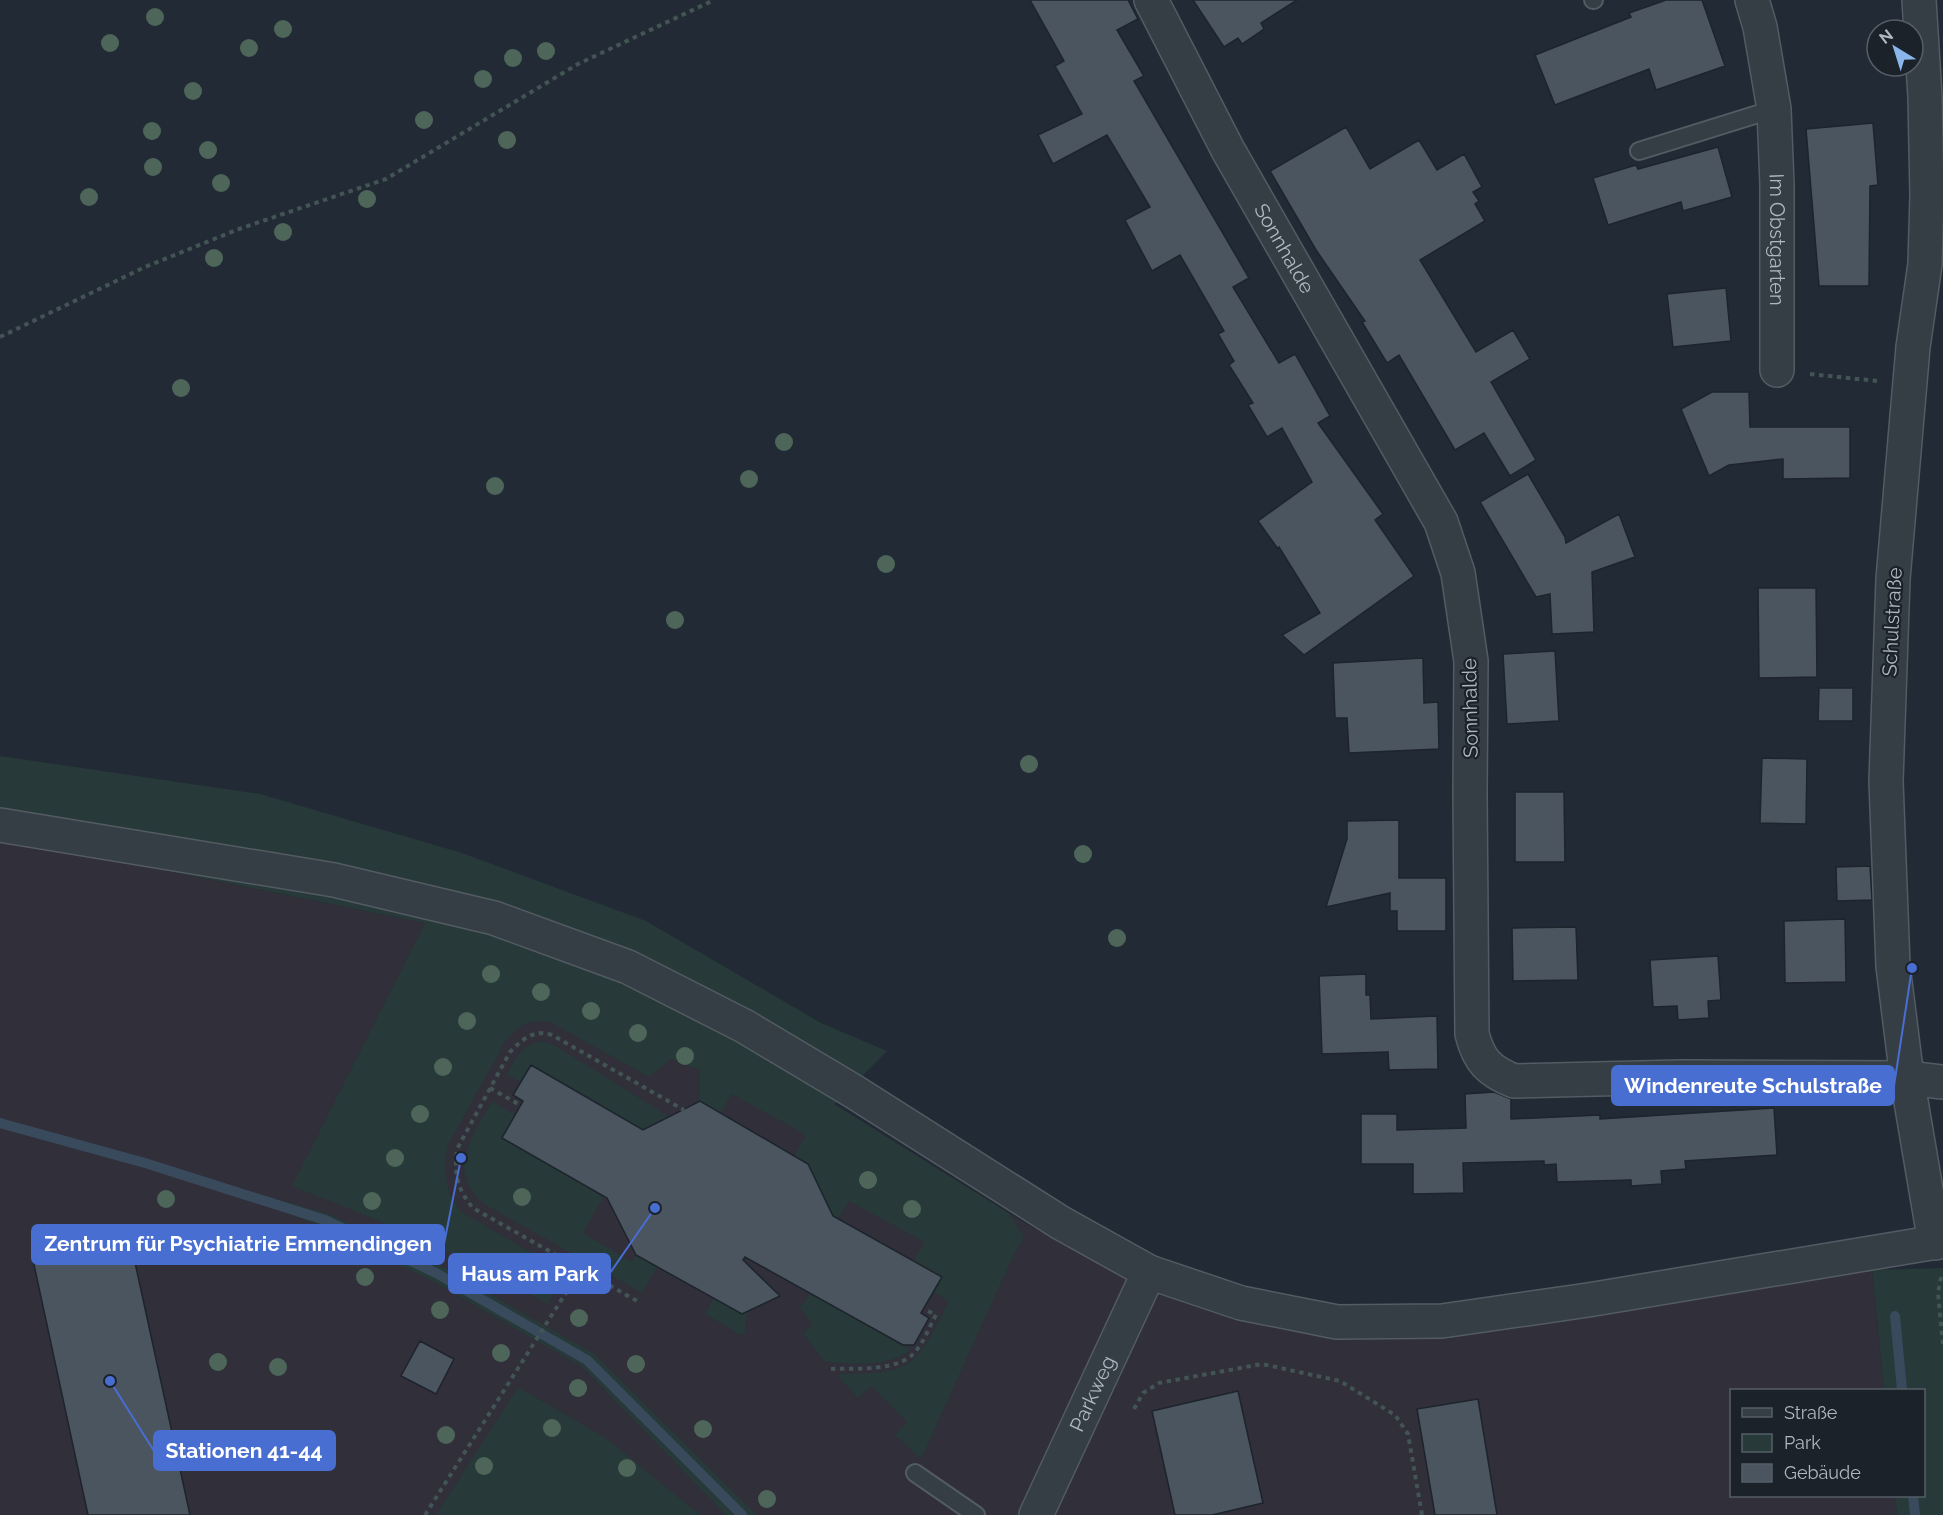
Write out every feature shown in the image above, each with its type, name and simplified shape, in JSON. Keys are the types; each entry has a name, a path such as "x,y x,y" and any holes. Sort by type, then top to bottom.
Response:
{"street":[{"name":"Sonnhalde","path":"1151,0 1228,150 1441,522 1458,573 1471,661 1472,1034 1476,1051 1486,1065 1499,1075 1514,1081 1681,1077 1908,1078 1943,1082"},
{"name":"Im Obstgarten","path":"1752,0 1760,27 1774,109 1777,184 1777,370"},
{"name":"Schulstraße","path":"1919,0 1925,97 1927,195 1925,264 1913,347 1893,579 1886,781 1893,966 1908,1078 1939,1242"},
{"path":"0,825 334,880 494,918 628,967 744,1026 1061,1223 1149,1272 1241,1303 1337,1322 1442,1321 1588,1300 1939,1242"},
{"name":"Parkweg","path":"1036,1515 1149,1272"}],"lane":[{"path":"1639,151 1774,109"},
{"path":"915,1473 976,1515"}],"path":[{"path":"0,337 90,292 155,263 239,229 386,179 578,64 714,0"},
{"path":"1777,370 1881,381"},
{"path":"637,1301 473,1208 462,1195 457,1180 455,1163 457,1149 510,1052 522,1039 543,1032 684,1110"},
{"path":"490,1088 520,1105"},
{"path":"425,1515 581,1269"},
{"path":"1943,1275 1938,1293 1943,1344"},
{"path":"831,1369 893,1366 906,1360 916,1352 936,1315 924,1309"},
{"path":"1134,1409 1143,1393 1159,1383 1262,1364 1340,1381 1395,1415 1408,1434 1422,1515"}],"shaded area":[{"path":"0,843 33,844 425,923 834,1104 1028,1225 1142,1283 1226,1313 1310,1334 1390,1337 1624,1311 1872,1270 1884,1389 1730,1389 1730,1497 1895,1497 1897,1515 0,1515"}],"green space":[{"path":"0,756 260,794 462,853 646,921 821,1023 887,1051 834,1104 1008,1213 1024,1237 921,1459 895,1435 907,1422 871,1386 858,1398 837,1376 892,1370 912,1360 927,1343 949,1301 933,1292 914,1261 924,1242 849,1201 838,1219 833,1216 808,1164 794,1156 806,1135 732,1094 720,1114 700,1101 700,1070 671,1059 649,1077 550,1022 529,1023 520,1027 505,1042 447,1147 445,1170 449,1193 460,1211 568,1274 548,1304 424,1239 292,1186 425,923 33,844 0,843"},
{"path":"541,1041 554,1045 670,1117 643,1130 531,1065 521,1082 507,1075 523,1049"},
{"path":"492,1101 515,1115 502,1138 604,1196 583,1233 632,1262 636,1255 657,1267 642,1293 484,1204 472,1192 466,1179 464,1166 466,1153 470,1140"},
{"path":"145,1163 326,1213 443,1267 593,1353 757,1515 726,1515 582,1367 436,1283 322,1226"},
{"path":"1943,1268 1943,1515 1897,1515 1895,1497 1925,1497 1925,1389 1884,1389 1872,1270"},
{"path":"809,1293 911,1350 891,1360 870,1364 825,1362 803,1333 812,1325 799,1306 804,1303"},
{"path":"714,1298 742,1314 747,1312 745,1333 741,1335 705,1314"},
{"path":"518,1387 606,1438 700,1515 436,1515"}],"building":[{"path":"1030,0 1128,0 1138,19 1117,30 1144,76 1134,81 1249,278 1233,287 1279,363 1295,354 1330,416 1318,423 1383,514 1375,520 1414,576 1304,655 1282,635 1320,613 1279,547 1278,549 1258,521 1312,482 1282,428 1267,437 1248,405 1253,403 1229,365 1234,361 1218,334 1224,331 1180,255 1152,271 1125,220 1150,207 1107,135 1053,164 1038,135 1082,114 1055,66 1064,61"},
{"path":"1193,0 1297,0 1261,23 1264,29 1242,44 1238,38 1224,47"},
{"path":"1666,0 1702,0 1725,66 1656,90 1649,69 1555,105 1535,55 1631,17 1629,13"},
{"path":"1873,123 1878,185 1870,186 1869,286 1819,286 1806,129"},
{"path":"1346,127 1370,169 1419,140 1437,170 1464,154 1482,187 1473,192 1479,201 1475,204 1485,221 1420,260 1476,352 1513,330 1530,359 1491,382 1536,460 1510,476 1484,433 1455,450 1399,355 1387,363 1362,322 1365,321 1316,250 1270,171"},
{"path":"1718,147 1732,197 1683,211 1681,202 1608,225 1593,178 1636,165 1638,169"},
{"path":"1726,288 1731,341 1673,347 1667,294"},
{"path":"1712,392 1749,392 1750,427 1850,427 1850,478 1783,479 1783,459 1729,465 1709,476 1681,409"},
{"path":"1528,474 1565,537 1566,543 1619,514 1635,557 1592,572 1594,632 1552,634 1550,594 1536,597 1480,502"},
{"path":"1758,588 1816,588 1817,677 1759,678"},
{"path":"1555,651 1559,721 1507,724 1503,654"},
{"path":"1423,658 1424,703 1438,702 1439,749 1349,753 1347,718 1335,718 1333,663"},
{"path":"1819,688 1853,688 1853,721 1818,721"},
{"path":"1762,758 1807,759 1806,824 1760,823"},
{"path":"1515,792 1564,792 1565,862 1515,862"},
{"path":"1399,820 1399,878 1446,878 1446,931 1397,931 1397,911 1390,911 1390,893 1326,907 1347,839 1347,821"},
{"path":"1870,866 1872,900 1837,901 1836,867"},
{"path":"1845,919 1846,982 1785,983 1784,921"},
{"path":"1576,927 1578,980 1513,981 1512,928"},
{"path":"1718,956 1721,1000 1708,1001 1709,1018 1678,1020 1677,1006 1653,1007 1650,960"},
{"path":"1366,974 1366,995 1370,995 1371,1019 1437,1016 1438,1069 1389,1070 1388,1052 1322,1054 1319,976"},
{"path":"531,1065 643,1130 700,1101 808,1164 833,1216 942,1277 921,1313 929,1318 914,1345 903,1345 745,1257 743,1260 780,1296 742,1314 636,1255 607,1198 502,1138 523,1101 513,1095"},
{"path":"1494,1092 1511,1099 1511,1119 1600,1115 1600,1119 1774,1108 1777,1155 1685,1161 1686,1169 1661,1171 1662,1184 1631,1186 1631,1180 1557,1182 1556,1164 1544,1165 1544,1161 1463,1163 1464,1193 1413,1194 1413,1164 1361,1164 1361,1114 1397,1114 1397,1130 1466,1128 1465,1094"},
{"path":"130,1239 190,1515 88,1515 33,1260"},
{"path":"420,1341 454,1359 436,1394 401,1376"},
{"path":"1238,1391 1263,1503 1212,1515 1175,1515 1152,1411"},
{"path":"1478,1399 1497,1515 1435,1515 1417,1409"}],"waterway":[{"path":"0,1123 145,1163 325,1220 436,1273 587,1360 742,1515"},
{"path":"1895,1316 1902,1389"},
{"path":"1913,1497 1915,1515"}],"place":[{"name":"Windenreute Schulstraße","path":"1912,968"},
{"name":"Zentrum für Psychiatrie Emmendingen","path":"461,1158"},
{"name":"Haus am Park","path":"655,1208"},
{"name":"Stationen 41-44","path":"110,1381"}]}
